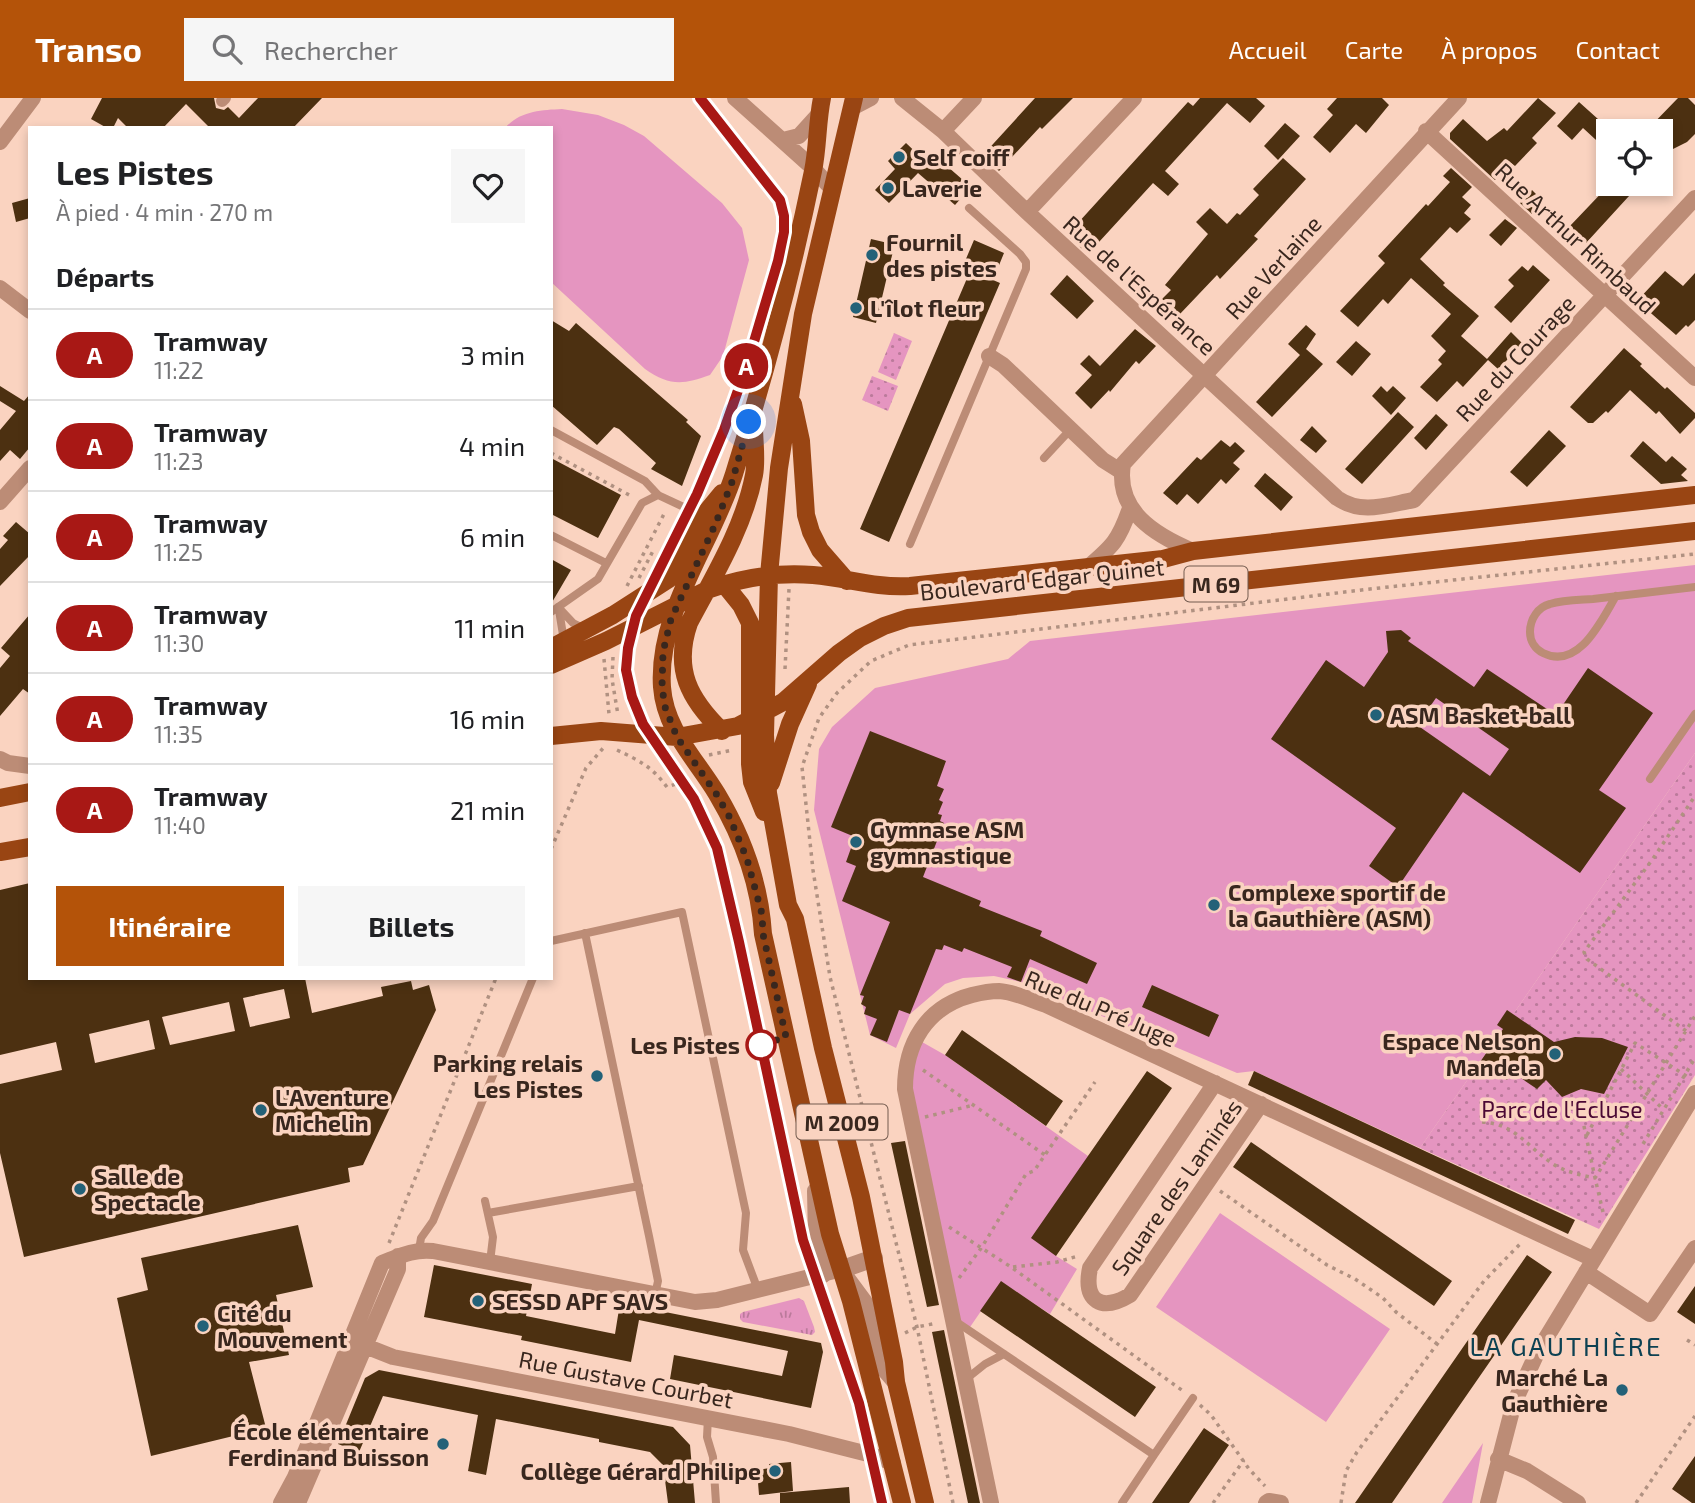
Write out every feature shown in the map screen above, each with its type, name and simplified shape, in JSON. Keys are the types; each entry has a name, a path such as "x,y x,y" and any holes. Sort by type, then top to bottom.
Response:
{"main road":[{"name":"M 2009","path":"853,103 803,314 779,468 769,575 766,712 768,793 788,905 795,919 823,1048 861,1197 896,1382 925,1503"},
{"name":"M 2009","path":"820,106 817,148 797,248 732,482 666,634 662,687 665,707 677,737 717,795 739,838 755,887 815,1170 831,1272 851,1301 902,1503"},
{"path":"790,393 801,441 806,515 811,532 820,550 847,581"},
{"path":"722,730 693,696 684,673 684,638 715,587 754,473 754,404"},
{"path":"558,645 669,579 703,516 732,482"},
{"name":"Boulevard Edgar Quinet","path":"847,581 877,587 911,586 1087,568 1163,559 1193,551 1695,495"},
{"name":"Boulevard Edgar Quinet","path":"677,737 722,730 749,721 766,712 860,638 908,618 1695,531"},
{"name":"M 69","path":"553,664 715,587 769,575 814,575 847,581"},
{"path":"715,587 741,605 750,623 749,721 752,782 775,838"},
{"path":"768,793 790,724 810,679"},
{"name":"M 69","path":"553,736 607,731 677,737"},
{"path":"0,798 28,792"},
{"path":"0,852 28,847"}],"street":[{"path":"0,142 33,98"},
{"path":"735,98 813,168 831,188"},
{"path":"853,103 871,98"},
{"name":"Rue de l'Espérance","path":"902,98 943,131 1027,212 1348,505"},
{"path":"943,131 974,98"},
{"path":"1027,212 1134,98"},
{"name":"Rue Verlaine","path":"1122,472 1127,457 1206,376 1426,131 1459,98"},
{"path":"783,140 799,136 820,106"},
{"name":"Rue Arthur Rimbaud","path":"1426,131 1695,378"},
{"name":"Rue du Courage","path":"1348,505 1368,508 1414,500 1695,198"},
{"path":"0,288 28,309"},
{"path":"989,356 1003,365 1110,467 1122,472 1130,508 1122,530 1112,547 1087,568"},
{"path":"0,502 28,470"},
{"path":"1130,508 1156,533 1193,551"},
{"path":"0,759 8,763 28,765"},
{"name":"Rue du Pré Juge","path":"991,1503 905,1089 907,1059 918,1033 935,1013 963,998 997,991 1016,994 1046,1005 1533,1231 1590,1265 1650,1314 1695,1248"},
{"name":"Square des Laminés","path":"1215,1083 1090,1268 1087,1284 1090,1294 1100,1303 1110,1304 1130,1295 1261,1104"},
{"path":"1488,1503 1514,1403 1536,1353 1695,1093"},
{"path":"298,1503 357,1343 382,1263 398,1256 419,1250 680,1300 706,1301 831,1272 874,1258"},
{"path":"831,1272 866,1305 884,1368 896,1382"},
{"path":"281,1503 357,1343"},
{"name":"Rue Gustave Courbet","path":"357,1343 393,1357 789,1434 893,1463"},
{"path":"1498,1460 1527,1471 1578,1503"},
{"path":"1266,1503 1280,1503"}],"lane":[{"path":"910,544 1026,269 1026,262 1020,254 969,208"},
{"path":"1044,458 1070,430"},
{"path":"553,431 645,481 658,495 703,516"},
{"path":"555,609 598,579 642,503 658,495"},
{"path":"553,536 606,563"},
{"path":"1616,596 1590,637 1578,649 1567,655 1545,654 1536,648 1530,637 1530,624 1538,610 1550,604 1616,596 1695,587"},
{"path":"555,609 586,629"},
{"path":"555,609 558,645"},
{"path":"1650,779 1695,714"},
{"path":"553,941 682,912 746,1213 743,1250 758,1290"},
{"path":"584,933 658,1280 655,1295"},
{"path":"419,1250 421,1238 433,1221 532,980"},
{"path":"488,1213 639,1186"},
{"path":"485,1201 493,1237 490,1262"},
{"path":"953,1320 1154,1455"},
{"path":"965,1380 985,1364 1004,1354"},
{"path":"1122,1503 1193,1398"},
{"path":"708,1418 706,1437 713,1457 716,1503"}],"path":[{"path":"553,454 642,503"},
{"path":"626,589 670,501"},
{"path":"953,1503 917,1327 830,977 813,870 802,767 819,718 837,693 871,662 909,645 1370,589 1695,555"},
{"path":"553,844 586,768 606,744 610,706 604,671 606,641"},
{"path":"1686,1031 1587,959 1584,952 1695,796"},
{"path":"398,1256 389,1244 495,980"},
{"path":"1595,1178 1695,1016"},
{"path":"1586,1137 1635,1043 1695,1081"},
{"path":"907,1059 1045,1154"},
{"path":"1621,1069 1677,1121"},
{"path":"948,1294 982,1247 1027,1174 1034,1171 1095,1082"},
{"path":"1578,1098 1608,1233"},
{"path":"911,1121 974,1105"},
{"path":"1482,1122 1497,1123 1510,1128 1555,1165 1575,1174 1595,1178"},
{"path":"1207,1182 1327,1265 1355,1279 1383,1298 1396,1312 1437,1344"},
{"path":"933,1216 1011,1267 1193,1398 1211,1415 1249,1469 1280,1503"},
{"path":"1341,1503 1346,1471 1484,1281 1533,1231"},
{"path":"1011,1267 1057,1262 1085,1253 1099,1255"},
{"path":"890,1342 917,1327 953,1320"},
{"path":"1687,1340 1695,1345"},
{"path":"1636,1503 1695,1416"},
{"path":"1213,1503 1244,1460"}],"green space":[{"path":"562,109 598,115 644,136 722,203 742,228 749,260 723,356 710,375 692,381 676,382 654,375 553,284 553,126 507,126 517,118 539,111"},
{"path":"894,333 912,341 896,380 878,372"},
{"path":"872,376 898,386 888,411 862,400"},
{"name":"Complexe sportif de la Gauthière (ASM)","path":"1695,565 1695,753 1420,1148 1254,1071 1237,1073 1021,982 994,976 963,978 945,984 910,1014 896,1048 870,1035 814,810 819,749 832,727 875,688 1008,659 1030,641"},
{"name":"Parc de l'Ecluse","path":"1695,753 1695,1075 1599,1229 1420,1148"},
{"path":"915,1038 945,1055 1088,1156 1056,1256 1077,1269 1050,1314 1001,1282 968,1330 953,1320 907,1105"},
{"path":"1220,1213 1390,1329 1326,1422 1156,1307"},
{"path":"799,1298 804,1301 814,1327 815,1332 812,1335 743,1322 740,1319 743,1312"},
{"path":"1483,1443 1472,1503 1442,1503"}],"building":[{"path":"102,98 214,98 216,108 224,110 228,107 239,118 258,98 322,98 295,126 208,126 186,104 165,126 126,126 118,118 114,126 103,126 91,119"},
{"path":"1035,98 1073,98 1042,129 1040,127 999,171 983,155"},
{"path":"1200,98 1256,98 1265,106 1250,123 1227,103 1165,171 1179,184 1168,196 1153,183 1088,254 1067,235 1188,102 1193,106"},
{"path":"1337,98 1382,98 1389,105 1366,133 1356,124 1330,153 1313,137 1333,115 1327,109"},
{"path":"1538,98 1556,113 1532,138 1537,143 1515,166 1511,163 1495,180 1450,139 1450,133 1463,119 1487,141 1504,128 1507,131"},
{"path":"1678,98 1688,98 1695,105 1695,134 1687,142 1673,149 1673,119 1658,119"},
{"path":"1579,102 1598,119 1596,140 1583,128 1572,140 1557,126"},
{"path":"1285,123 1300,136 1278,160 1264,146"},
{"path":"906,143 927,163 933,157 939,162 940,160 971,187 955,205 918,173 889,203 875,190 895,169 888,161"},
{"path":"1283,158 1306,179 1254,236 1258,239 1220,279 1217,275 1179,315 1162,299 1171,290 1165,285 1208,234 1196,222 1210,208 1227,224 1237,213 1240,215 1259,195 1253,189"},
{"path":"1451,168 1472,187 1462,197 1471,205 1464,213 1471,219 1457,233 1450,227 1420,259 1445,283 1443,285 1479,316 1461,336 1487,359 1511,332 1523,344 1498,369 1488,360 1463,387 1457,381 1437,402 1420,387 1442,364 1438,360 1446,351 1431,336 1451,314 1411,278 1388,304 1383,299 1358,327 1340,311 1385,263 1378,256 1450,182 1443,176"},
{"path":"1532,190 1543,201 1532,214 1520,203"},
{"path":"1599,196 1629,196 1586,243 1569,227"},
{"path":"28,199 28,219 16,222 12,203"},
{"path":"1505,219 1517,228 1501,246 1489,235"},
{"path":"871,239 894,247 876,323 853,317"},
{"path":"974,240 1004,253 993,280 1000,283 889,542 860,529 968,276 960,273"},
{"path":"1533,265 1550,280 1511,323 1494,307 1514,286 1508,280 1522,266 1528,271"},
{"path":"1665,271 1683,286 1695,273 1695,320 1676,335 1637,301"},
{"path":"1067,275 1094,301 1077,319 1050,294"},
{"path":"553,321 569,331 576,323 688,420 686,422 701,436 682,486 651,469 656,463 619,429 614,427 597,445 553,407"},
{"path":"1306,325 1316,334 1306,349 1323,364 1272,417 1256,402 1300,355 1288,344"},
{"path":"1135,329 1156,346 1139,364 1136,361 1110,392 1109,390 1091,409 1075,393 1092,375 1080,364 1089,355 1100,366"},
{"path":"1356,341 1371,354 1352,376 1336,362"},
{"path":"1624,348 1665,389 1667,387 1695,413 1695,418 1680,434 1659,411 1656,414 1630,390 1608,413 1606,411 1593,423 1588,423 1570,407"},
{"path":"0,386 24,401 28,396 28,449 20,459 10,450 0,461 0,430 16,411 0,401"},
{"path":"1381,386 1387,392 1393,386 1406,398 1391,415 1372,396"},
{"path":"1398,412 1414,427 1362,484 1345,469"},
{"path":"1436,414 1448,425 1426,450 1414,438"},
{"path":"1312,426 1327,441 1316,453 1300,440"},
{"path":"1549,430 1566,446 1527,487 1510,472"},
{"path":"1221,440 1230,447 1235,442 1245,451 1233,463 1240,469 1226,484 1221,479 1198,504 1187,494 1177,505 1163,493 1197,457 1201,460"},
{"path":"1643,441 1666,462 1672,456 1687,469 1681,475 1688,481 1661,484 1630,456"},
{"path":"553,459 621,495 598,538 553,515"},
{"path":"1265,473 1293,497 1281,511 1254,486"},
{"path":"16,522 28,532 28,557 0,586 0,549 8,540 3,536"},
{"path":"553,560 571,570 553,601"},
{"path":"28,616 28,693 23,689 0,716 0,668 10,656 1,648"},
{"path":"1401,630 1411,638 1408,641 1474,687 1487,669 1556,715 1588,668 1653,713 1599,790 1626,808 1580,873 1463,792 1398,887 1369,866 1396,828 1271,739 1326,660 1364,687 1388,652 1386,631","holes":["1436,698 1509,749 1490,776 1417,725"]},
{"path":"870,731 946,761 937,786 944,789 939,800 943,802 938,814 942,815 940,821 944,823 923,877 981,901 979,906 1042,931 1040,936 1097,963 1087,984 1030,959 1021,982 1007,977 1012,967 964,948 962,952 944,945 942,950 936,949 910,1014 899,1010 887,1042 870,1035 877,1019 864,1014 866,1007 861,1004 864,996 860,995 890,922 842,901 856,866 846,862 855,837 831,827"},
{"path":"28,883 28,980 305,980 312,1013 383,996 381,987 411,981 413,990 429,985 436,1010 363,1165 348,1168 350,1182 24,1257 0,1153 0,1084 62,1070 56,1042 0,1055 0,890","holes":["284,989 290,1018 250,1027 243,998","229,1002 235,1031 170,1045 162,1017","149,1020 155,1049 95,1063 89,1034"]},
{"path":"1152,985 1219,1015 1209,1037 1142,1007"},
{"name":"Espace Nelson Mandela","path":"1507,1010 1554,1042 1575,1037 1602,1038 1628,1047 1604,1094 1581,1089 1562,1097 1546,1080 1537,1089 1512,1072 1507,1080 1480,1062 1503,1029 1497,1025"},
{"path":"962,1030 1063,1101 1046,1126 945,1055"},
{"path":"1147,1071 1172,1088 1056,1256 1031,1238"},
{"path":"1254,1071 1575,1220 1568,1234 1248,1085"},
{"path":"905,1141 939,1305 927,1307 891,1143"},
{"path":"1251,1142 1452,1281 1434,1306 1233,1167"},
{"name":"Cité du Mouvement","path":"298,1225 313,1287 276,1295 289,1355 249,1362 266,1428 151,1456 117,1298 148,1290 141,1258"},
{"path":"1527,1255 1552,1272 1392,1503 1355,1503"},
{"path":"434,1265 532,1284 526,1316 615,1334 620,1303 821,1343 823,1352 811,1408 670,1379 674,1355 782,1376 788,1351 639,1320 631,1362 521,1340 522,1336 424,1317"},
{"path":"1001,1281 1156,1387 1135,1417 980,1311"},
{"path":"1695,1286 1695,1324 1677,1312"},
{"path":"944,1330 980,1503 968,1503 938,1361 932,1332"},
{"path":"379,1370 673,1427 690,1445 695,1503 668,1503 663,1465 650,1452 496,1419 486,1475 468,1471 478,1415 383,1396 359,1452 338,1444 365,1378"},
{"path":"1204,1428 1229,1445 1189,1503 1152,1503"},
{"path":"1695,1456 1695,1503 1692,1503 1672,1489"},
{"path":"791,1462 793,1491 759,1495 757,1470 770,1468 769,1464"},
{"path":"849,1487 850,1503 780,1503 780,1493"}],"tram line":[{"path":"700,98 780,200 784,232 748,362 724,430 697,494 637,616 628,647 626,670 632,697 643,724 694,799 717,848 803,1240 859,1403 882,1503"},
{"name":"A","path":"700,98 780,200 784,232 748,362 724,430 697,494 636,616 626,670 632,697 643,724 694,799 717,848 803,1240 859,1403 882,1503"}],"place":[{"name":"Self coiff","path":"899,157"},
{"name":"Laverie","path":"888,188"},
{"name":"Fournil des pistes","path":"872,255"},
{"name":"L'îlot fleur","path":"856,308"},
{"name":"ASM Basket-ball","path":"1376,715"},
{"name":"Gymnase ASM gymnastique","path":"856,842"},
{"name":"Complexe sportif de la Gauthière (ASM)","path":"1214,905"},
{"name":"Les Pistes","path":"761,1045"},
{"name":"Espace Nelson Mandela","path":"1555,1054"},
{"name":"Parking relais Les Pistes","path":"597,1076"},
{"name":"L'Aventure Michelin","path":"261,1110"},
{"name":"Salle de Spectacle","path":"80,1189"},
{"name":"SESSD APF SAVS","path":"478,1301"},
{"name":"Cité du Mouvement","path":"203,1326"},
{"name":"Marché La Gauthière","path":"1622,1390"},
{"name":"École élémentaire Ferdinand Buisson","path":"443,1444"},
{"name":"Collège Gérard Philipe","path":"775,1471"}],"district":[{"name":"LA GAUTHIÈRE","path":"1566,1345"}],"route":[{"path":"749,422 732,482 666,634 662,687 670,723 729,816 747,859 755,887 786,1037 761,1045"}]}
